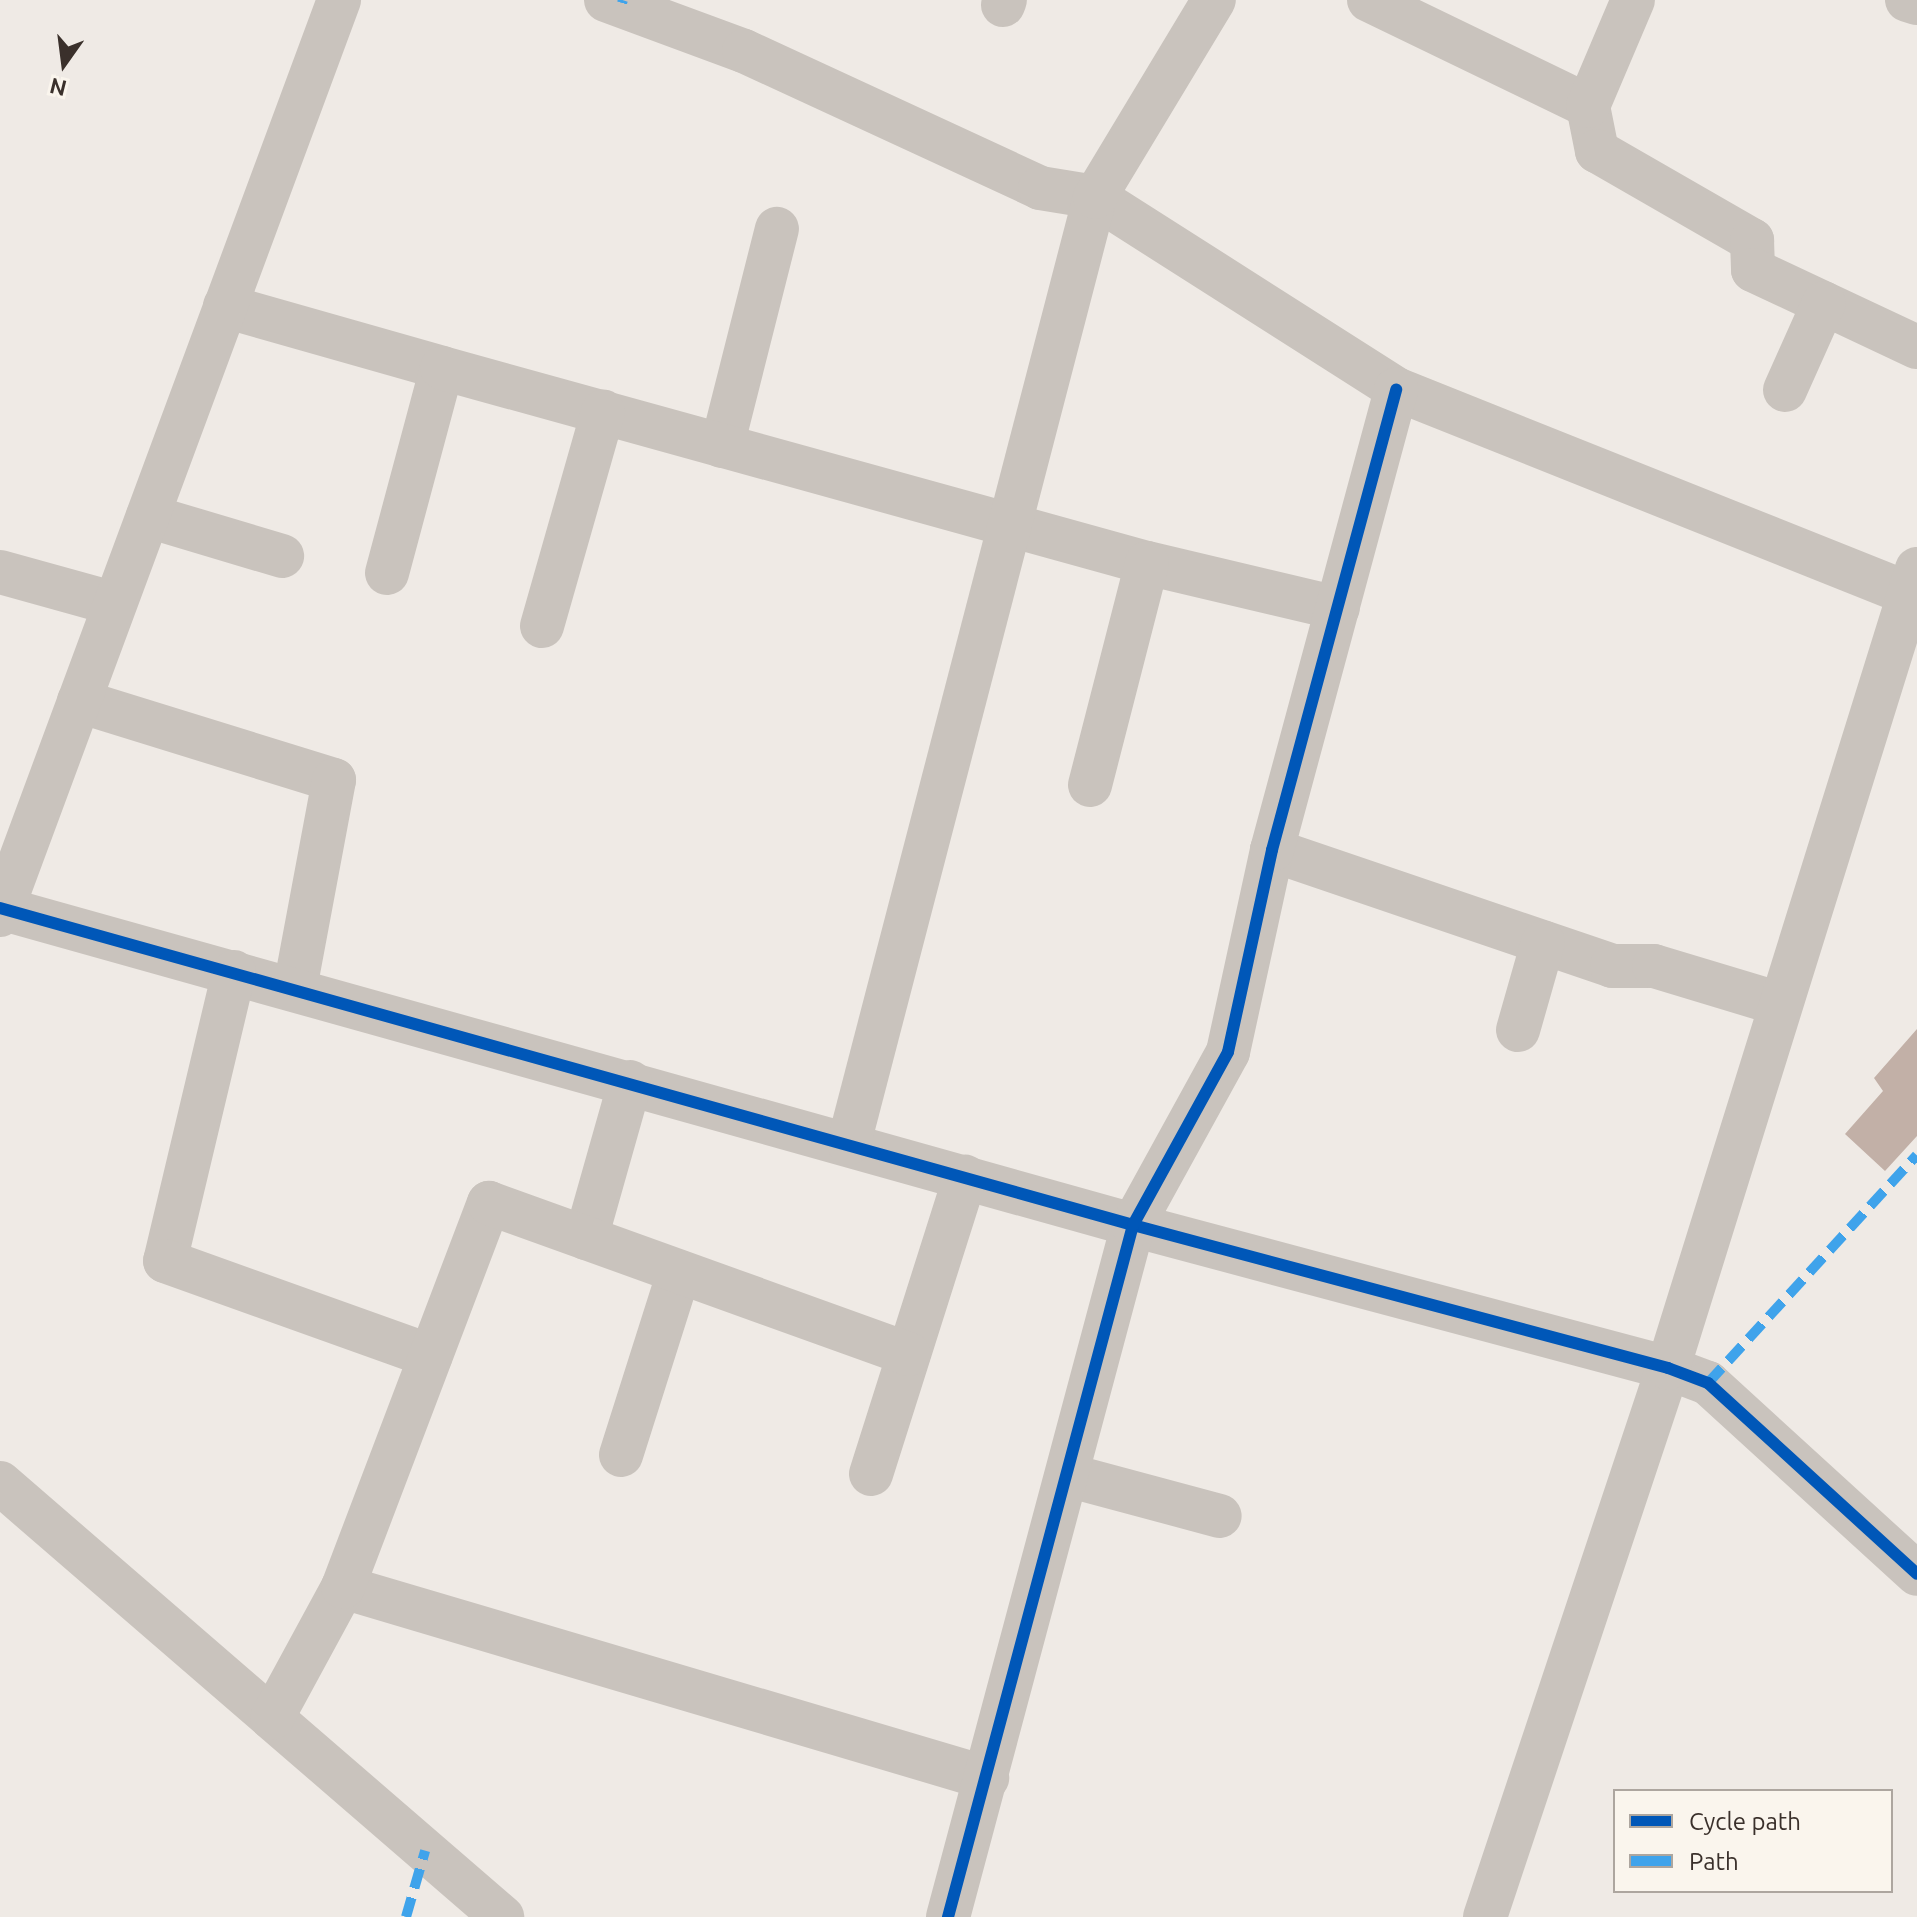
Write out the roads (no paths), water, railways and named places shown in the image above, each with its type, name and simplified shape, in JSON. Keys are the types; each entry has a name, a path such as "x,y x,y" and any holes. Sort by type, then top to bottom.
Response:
{"street":[{"path":"339,0 1,910 630,1082 1133,1225 1668,1368 1708,1383 1917,1574"},
{"path":"606,0 744,51 1040,188 1095,197 1396,389 1914,586 1668,1368 1485,1917"},
{"path":"849,1143 1095,197 1214,0"},
{"path":"1369,0 1588,106"},
{"path":"1633,0 1588,106 1597,151 1752,240 1753,270 1917,347"},
{"path":"1907,0 1917,3"},
{"path":"722,446 777,229"},
{"path":"1785,390 1824,303"},
{"path":"225,306 1147,563 1338,608"},
{"path":"387,573 442,368"},
{"path":"948,1917 1133,1225 1228,1052 1272,850 1396,389"},
{"path":"542,626 603,412"},
{"path":"148,516 282,556"},
{"path":"1090,785 1147,563"},
{"path":"0,572 115,604"},
{"path":"79,701 334,780 295,989"},
{"path":"1272,850 1612,966 1654,966 1780,1004"},
{"path":"1518,1030 1543,942"},
{"path":"234,972 165,1261 430,1356"},
{"path":"586,1238 630,1082"},
{"path":"871,1474 965,1177"},
{"path":"272,1718 343,1587 489,1203 909,1354"},
{"path":"621,1455 679,1272"},
{"path":"1067,1475 1220,1516"},
{"path":"0,1483 502,1917"},
{"path":"343,1587 987,1778"}]}
